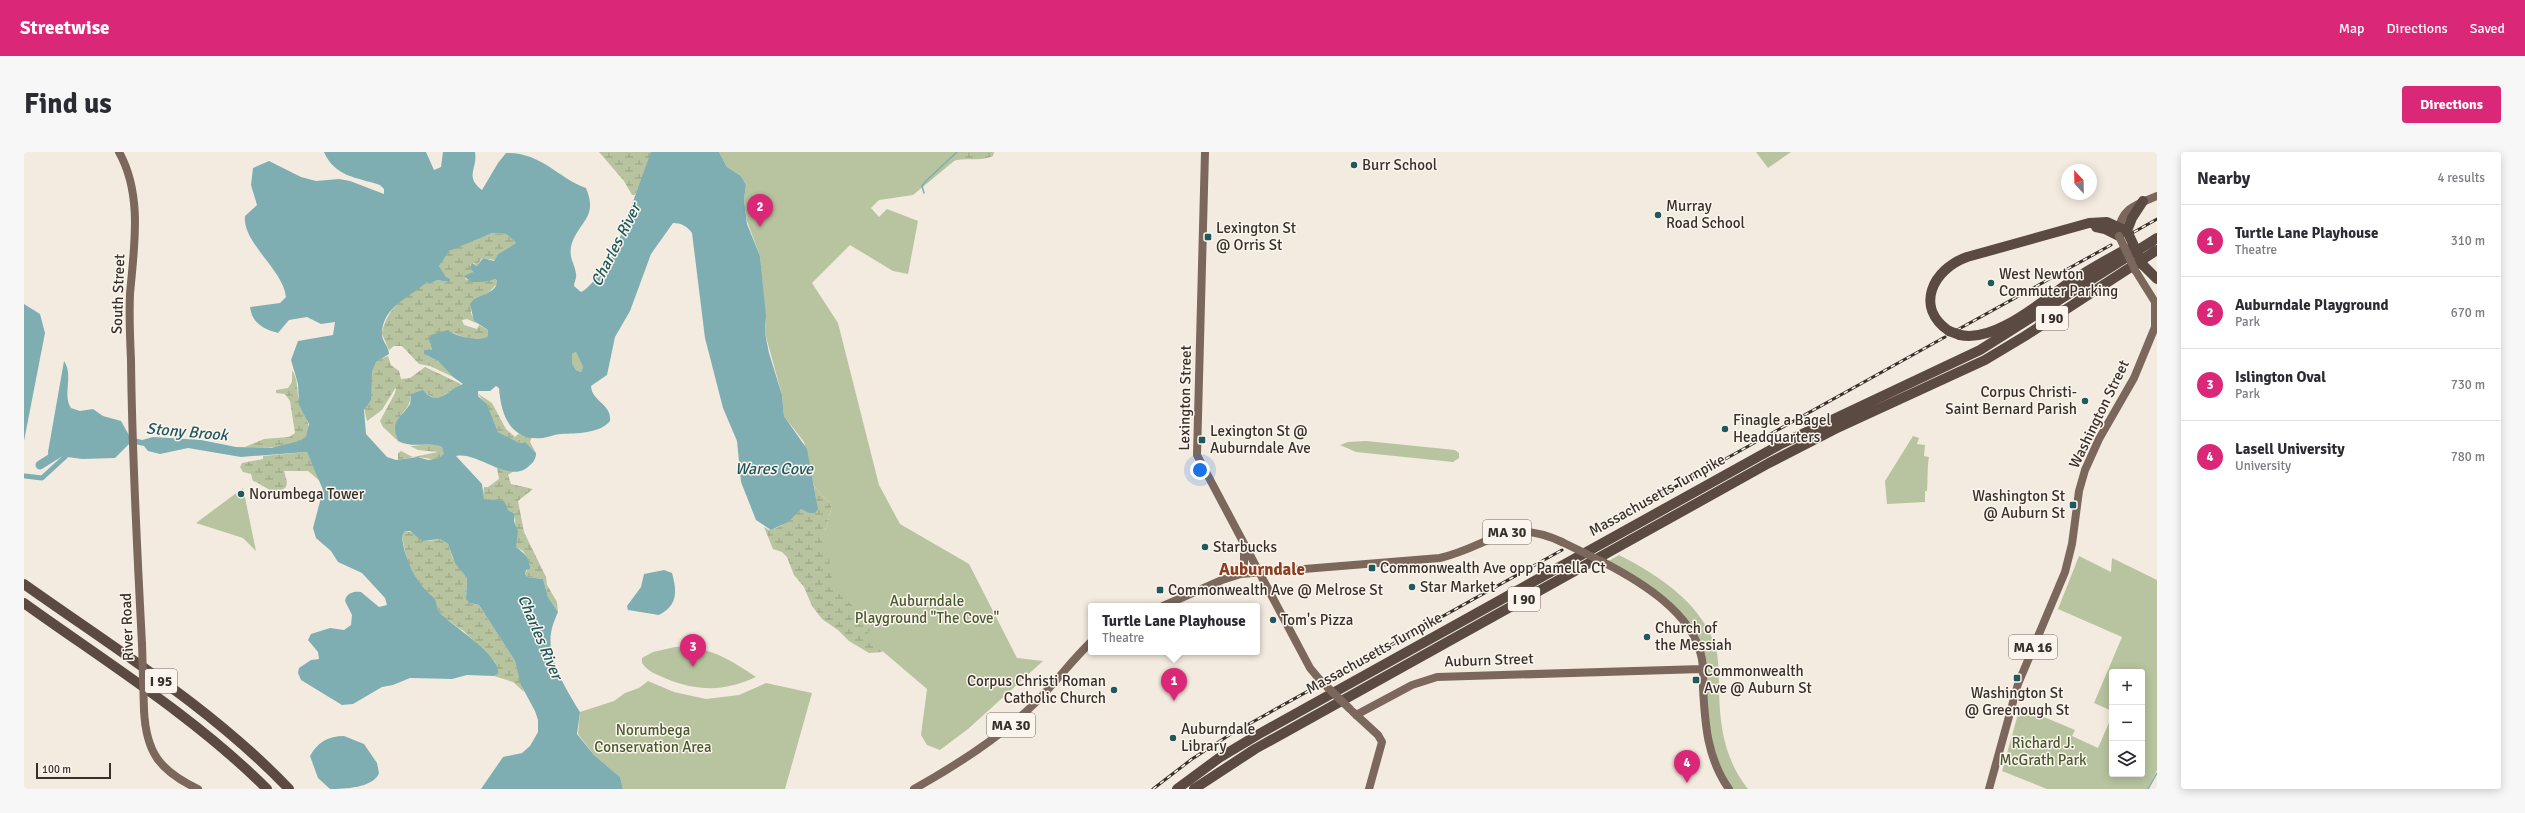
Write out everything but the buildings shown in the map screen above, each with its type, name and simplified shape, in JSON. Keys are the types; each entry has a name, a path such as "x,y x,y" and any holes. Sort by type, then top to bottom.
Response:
{"highway":[{"path":"2122,232 2143,201"},
{"path":"2157,237 2135,244 2081,275 1996,330 1980,336 1960,335 1949,331 1939,322 1932,306 1931,293 1935,280 1951,264 1967,257 2070,230 2100,227 2122,232 2141,264 2157,279"},
{"name":"Massachusetts Turnpike","path":"1177,789 1219,758 1259,734 1765,453 1830,419 1988,345 2157,237"},
{"name":"Massachusetts Turnpike","path":"1194,789 1255,749 1769,462 1835,429 1993,355 2157,250"},
{"path":"2141,264 2157,270"},
{"name":"I 95","path":"24,584 208,716 254,755 289,789"},
{"name":"I 95","path":"24,604 196,727 267,789"}],"main road":[{"name":"South Street","path":"119,152 131,181 135,205 130,314 132,440"},
{"name":"Lexington Street","path":"1205,152 1197,452 1201,465 1308,664 1320,680 1356,715"},
{"path":"2143,201 2157,196"},
{"name":"Washington Street","path":"1989,789 2018,684 2065,572 2072,544 2080,489 2085,470 2099,438 2134,378 2156,326 2155,302 2141,264"},
{"name":"River Road","path":"132,440 144,710 147,737 157,760 173,776 198,789"},
{"name":"MA 30","path":"1170,603 1230,577 1259,572 1440,558 1464,551 1503,533 1520,531 1537,532 1562,542 1605,563 1636,581 1679,616 1696,640 1702,657 1710,749 1716,767 1729,789"},
{"path":"1230,577 1239,572 1244,564 1243,544"},
{"name":"MA 30","path":"914,789 966,758 1006,730 1046,692 1088,645"},
{"name":"Auburn Street","path":"1356,715 1415,684 1439,676 1702,669"},
{"path":"1356,715 1378,735 1382,742 1369,789"}],"green space":[{"path":"599,152 655,152 635,195 632,195 624,181"},
{"name":"Auburndale Playground \"The Cove\"","path":"719,152 965,152 913,195 879,200 871,208 879,217 887,209 918,221 908,274 893,271 850,245 812,283 838,323 879,485 900,524 969,564 1017,658 1043,661 968,729 940,750 927,745 921,735 927,689 866,637 870,629 865,615 844,599 832,579 829,559 822,542 832,506 814,486 804,442 784,416 782,395 765,333 766,323 760,256 747,221 744,200 746,185 741,176 727,167"},
{"path":"945,152 994,152 993,156 988,158 953,161"},
{"path":"1756,152 1791,152 1768,168"},
{"path":"492,233 506,234 516,243 498,254 495,260 482,258 477,266 474,263 470,265 473,272 465,279 476,282 495,279 498,283 489,292 471,302 471,313 476,323 467,319 462,320 464,325 477,329 479,325 488,330 488,336 481,340 474,340 444,332 437,335 430,343 432,350 428,350 426,355 438,361 453,377 430,366 419,364 402,346 394,346 389,350 382,334 384,325 393,309 405,297 427,282 430,284 437,280 449,282 439,267 446,253 460,244"},
{"path":"576,352 583,367 581,372 576,370 572,363 572,354"},
{"path":"388,356 391,365 399,371 401,379 410,378 425,367 461,384 441,397 434,398 424,392 410,396 408,406 396,425 398,441 383,427 380,421 395,393 396,387 382,410 367,421 365,412 366,405 371,400 370,380 373,365 380,359"},
{"path":"292,370 296,382 299,401 308,423 308,432 306,437 301,441 286,446 268,448 245,447 264,439 289,437 295,433 290,401 285,394 276,393 276,390 288,388 292,382"},
{"path":"477,393 492,403 506,429 515,437 518,434 532,437 530,442 536,453 524,442 520,443 498,432 487,405"},
{"path":"1913,436 1919,438 1917,444 1925,445 1924,456 1929,457 1925,502 1887,504 1885,481"},
{"path":"1366,441 1455,450 1459,453 1459,458 1453,462 1356,452 1340,445 1348,442"},
{"path":"434,444 442,447 445,454 442,457 431,459 417,457 398,460 398,453 401,451 413,457 438,452 418,450 410,446"},
{"path":"307,452 321,482 308,471 284,471 287,482 286,487 280,492 269,490 253,481 251,474 243,472 240,467 242,463 263,459 263,456"},
{"path":"497,468 514,471 508,475 511,484 533,489 518,501 524,532 546,577 547,585 557,602 558,612 548,597 543,579 527,577 525,574 530,564 523,551 516,547 515,514 508,510 502,501 486,501 483,497 484,487 488,487 499,479"},
{"path":"814,486 832,506 825,531 885,648 882,652 869,653 849,641 838,630 822,619 812,606 804,587 794,575 787,557 782,552 773,549 764,527 769,530 774,529 786,522 801,509 810,513 817,506"},
{"path":"243,488 256,551 243,538 196,523"},
{"path":"405,531 410,532 422,539 440,539 448,544 453,559 467,578 466,596 473,604 479,605 515,661 524,692 513,682 494,676 498,674 495,662 465,632 439,612 433,597 424,591 407,562 402,536"},
{"path":"1619,555 1665,582 1692,607 1703,621 1711,636 1718,658 1721,718 1725,743 1734,767 1748,789 1729,789 1714,763 1702,669 1694,635 1662,601 1605,563"},
{"name":"Richard J. McGrath Park","path":"2079,556 2111,572 2112,558 2157,580 2157,770 2148,789 2047,789 2002,771 2020,707 2075,730 2072,736 2098,748 2109,723 2109,777 2145,777 2145,669 2109,669 2109,710 2094,703 2122,637 2058,609"},
{"path":"675,647 697,648 708,651 728,660 756,677 734,685 701,688 679,683 657,675 650,671 642,663 642,658 653,652"},
{"name":"Norumbega Conservation Area","path":"648,681 674,692 706,699 739,695 766,683 812,693 785,789 623,789 620,777 594,755 578,734 580,712 614,701 625,693 639,688"}],"water":[{"path":"324,152 426,152 434,170 441,167 443,152 475,152 473,176 474,181 482,190 498,163 506,153 529,157 549,166 576,184 586,188 589,198 589,214 571,247 571,258 576,276 574,286 581,292 585,290 594,280 615,251 651,152 719,152 727,167 741,176 746,185 744,200 747,224 760,256 766,316 765,333 769,353 782,395 784,416 807,449 818,509 815,513 809,513 801,509 788,522 771,530 756,520 741,482 737,441 723,408 705,338 692,233 688,228 676,223 673,223 651,254 630,311 615,337 607,375 591,386 595,396 608,411 610,421 594,431 559,434 543,438 532,438 522,435 515,431 509,424 502,408 499,388 496,386 490,391 478,391 478,396 487,404 498,432 520,443 525,442 536,453 534,461 521,471 513,472 503,470 474,458 456,456 482,484 484,499 504,501 508,510 515,514 514,521 518,531 516,547 526,556 530,565 530,569 526,570 525,574 527,577 543,579 548,597 558,612 551,633 552,653 559,674 580,712 577,734 594,755 620,777 623,789 481,789 503,757 522,753 530,746 538,732 538,720 535,711 521,685 515,661 479,605 470,603 466,599 467,578 455,563 448,544 440,539 422,541 410,531 405,531 402,536 408,562 421,585 434,598 440,613 484,650 497,667 498,674 494,676 467,675 452,679 410,678 393,685 382,687 353,704 342,705 301,680 298,673 299,668 311,660 319,659 318,652 308,640 311,634 330,628 344,630 351,625 352,615 345,601 349,594 353,592 361,592 379,607 387,605 385,598 362,573 338,562 331,551 316,538 313,528 323,490 307,452 241,457 188,448 160,454 148,451 144,446 130,443 115,458 82,459 60,456 49,463 48,452 64,361 68,372 68,397 71,408 80,411 93,409 103,416 121,421 130,437 142,440 153,437 201,440 236,447 271,448 299,441 306,437 309,424 299,405 298,384 291,360 298,341 333,335 335,322 321,324 307,317 289,320 278,333 268,330 256,321 251,313 250,307 280,303 286,297 278,276 250,236 246,226 245,216 257,205 251,185 253,168 269,161 301,177 316,181 339,179 350,181 384,194 384,189 380,185 347,175 334,167","holes":["492,233 506,234 516,243 498,254 494,261 483,258 477,266 472,263 470,267 473,272 464,276 471,282 495,279 497,281 496,286 490,292 476,298 470,304 474,321 488,330 488,336 485,338 474,339 448,330 431,335 429,339 432,350 424,350 424,354 438,361 453,377 463,384 439,398 434,398 423,390 411,394 410,404 397,420 395,428 398,441 415,445 437,445 442,447 444,454 439,458 428,460 418,457 396,460 387,457 366,434 364,410 371,400 372,371 376,362 389,354 383,339 383,325 387,317 398,304 427,282 430,284 437,280 449,282 450,279 446,277 439,266 449,251","576,352 583,367 581,372 576,370 572,363 572,354"]},
{"path":"24,304 40,314 45,333 24,441"},
{"path":"664,570 672,573 675,586 673,602 670,607 659,615 628,610 627,606 641,587 644,574"},
{"path":"344,736 364,744 377,763 379,773 376,778 365,785 342,789 330,789 318,778 310,756 316,747 324,741 333,737"}],"waterway":[{"path":"924,193 922,186 926,181 957,152"},
{"name":"Stony Brook","path":"40,465 59,453"},
{"path":"25,476 42,478 66,456"},
{"path":"2148,789 2157,773"}],"railway":[{"path":"2134,232 2157,219"},
{"path":"1957,330 2111,245"},
{"path":"1592,533 1945,337"},
{"path":"1153,789 1192,759 1231,734 1562,550"}],"place":[{"name":"Burr School","path":"1354,165"},
{"name":"Murray Road School","path":"1658,215"},
{"name":"Auburndale Playground","path":"760,227"},
{"name":"Lexington St @ Orris St","path":"1208,237"},
{"name":"West Newton Commuter Parking","path":"1991,283"},
{"name":"Corpus Christi- Saint Bernard Parish","path":"2085,401"},
{"name":"Finagle a Bagel Headquarters","path":"1725,429"},
{"name":"Lexington St @ Auburndale Ave","path":"1202,440"},
{"name":"Norumbega Tower","path":"241,494"},
{"name":"Washington St @ Auburn St","path":"2073,505"},
{"name":"Starbucks","path":"1205,547"},
{"name":"Commonwealth Ave opp Pamella Ct","path":"1372,568"},
{"name":"Star Market","path":"1412,587"},
{"name":"Commonwealth Ave @ Melrose St","path":"1160,590"},
{"name":"Tom's Pizza","path":"1273,620"},
{"name":"Church of the Messiah","path":"1647,637"},
{"name":"Islington Oval","path":"693,667"},
{"name":"Washington St @ Greenough St","path":"2017,678"},
{"name":"Commonwealth Ave @ Auburn St","path":"1696,680"},
{"name":"Corpus Christi Roman Catholic Church","path":"1114,690"},
{"name":"Turtle Lane Playhouse","path":"1174,701"},
{"name":"Auburndale Library","path":"1173,738"},
{"name":"Lasell University","path":"1687,783"}],"district":[{"name":"Auburndale","path":"1262,569"}],"water label":[{"name":"Charles River","path":"616,245"},
{"name":"Wares Cove","path":"774,469"},
{"name":"Charles River","path":"540,637"}]}
